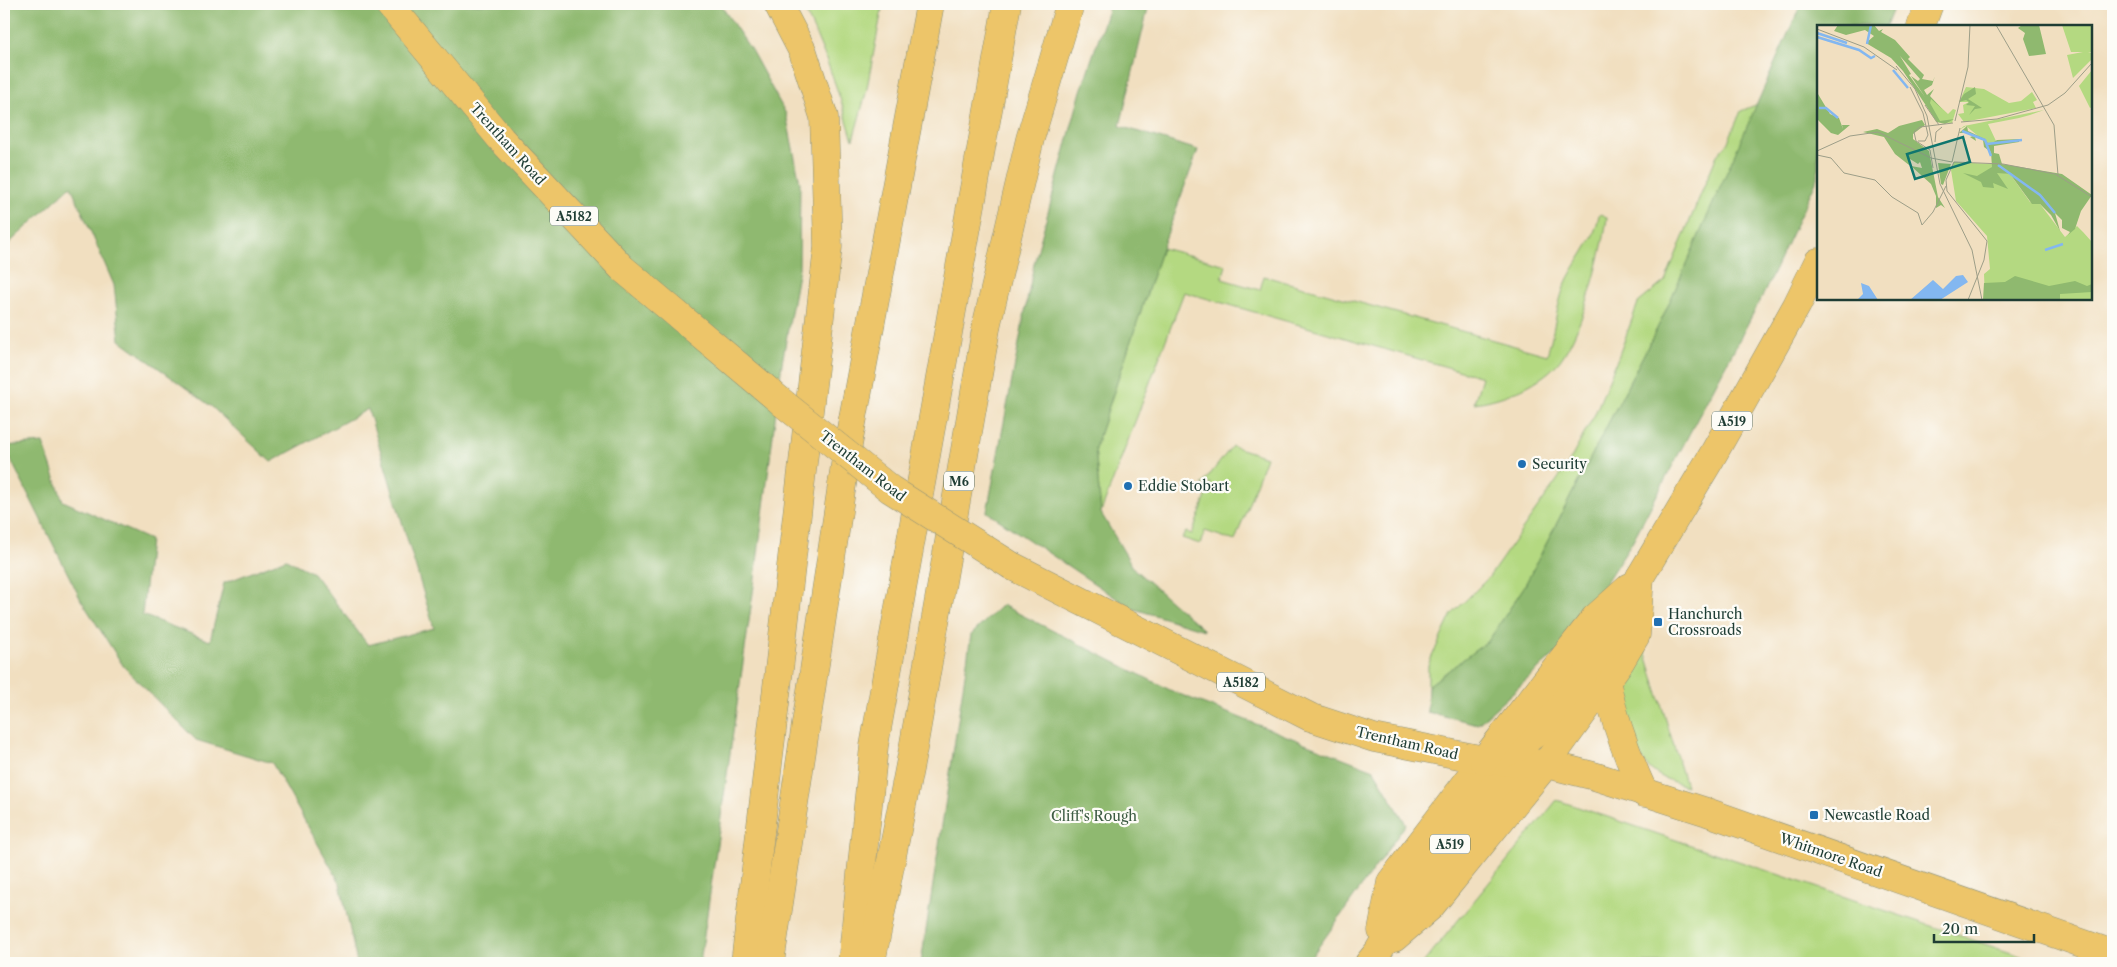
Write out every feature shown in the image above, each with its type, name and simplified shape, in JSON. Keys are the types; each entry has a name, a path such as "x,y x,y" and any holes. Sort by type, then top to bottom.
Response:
{"main road":[{"name":"Trentham Road","path":"389,4 502,139 622,268 784,404 890,489 1012,566 1310,717 1374,738 1484,760"},
{"path":"745,963 828,247 824,117 803,52 778,4"},
{"path":"770,963 848,444 930,4"},
{"name":"M6","path":"852,963 874,746 1007,4"},
{"name":"M6","path":"871,963 913,749 987,323 1030,139 1070,4"},
{"path":"1921,25 1930,4"},
{"name":"A519","path":"1373,958 1391,882 1595,618 1640,577 1716,450 1797,306 1817,264"},
{"name":"A519","path":"1373,958 1413,893 1498,782 1513,773 1546,764 1606,681 1636,635 1640,577"},
{"path":"1606,681 1614,716 1627,756 1644,793"},
{"name":"A5182","path":"1484,760 1546,764"},
{"name":"Whitmore Road","path":"1546,764 1594,776 1716,815 2113,954"}],"green space":[{"path":"4,4 720,4 751,50 786,114 800,183 799,268 782,363 754,586 700,963 357,963 340,883 272,763 196,740 124,667 81,600 4,446 43,443 63,501 150,540 142,615 210,641 224,583 286,559 313,573 368,645 434,628 368,409 271,462 212,407 120,340 114,285 71,186 4,248"},
{"path":"801,4 883,4 866,93 853,140 830,70"},
{"path":"1110,4 1149,4 1120,126 1198,150 1162,248 1095,448 1101,513 1134,569 1204,630 1131,608 987,512 1034,264 1081,91"},
{"path":"1801,4 1895,4 1886,25 1817,25 1817,179 1764,293 1632,542 1565,645 1478,724 1427,712 1428,686 1489,640 1524,587 1662,319"},
{"path":"1758,104 1662,319 1524,587 1489,640 1428,686 1428,665 1452,614 1489,577 1567,466 1595,414 1638,303 1665,281 1717,155 1727,144 1741,111"},
{"path":"1602,214 1607,218 1601,251 1590,291 1577,330 1561,359 1554,368 1533,383 1509,394 1485,401 1474,403 1482,377 1184,292 1101,512 1095,448 1162,248 1226,265 1222,279 1260,290 1264,276 1547,355 1564,287 1593,235 1599,215"},
{"path":"1232,446 1266,457 1235,541 1205,531 1200,544 1182,538 1186,532 1192,534 1211,483 1202,485"},
{"name":"Cliff's Rough","path":"1002,605 1174,692 1374,770 1406,824 1307,963 921,963 971,635"},
{"path":"1643,644 1686,786 1661,776 1652,771 1646,764 1637,747 1622,699 1620,692 1622,680"},
{"path":"1557,800 2041,963 1423,963"}],"place":[{"name":"Security","path":"1522,464"},
{"name":"Eddie Stobart","path":"1128,486"},
{"name":"Hanchurch Crossroads","path":"1658,622"},
{"name":"Newcastle Road","path":"1814,815"}]}
